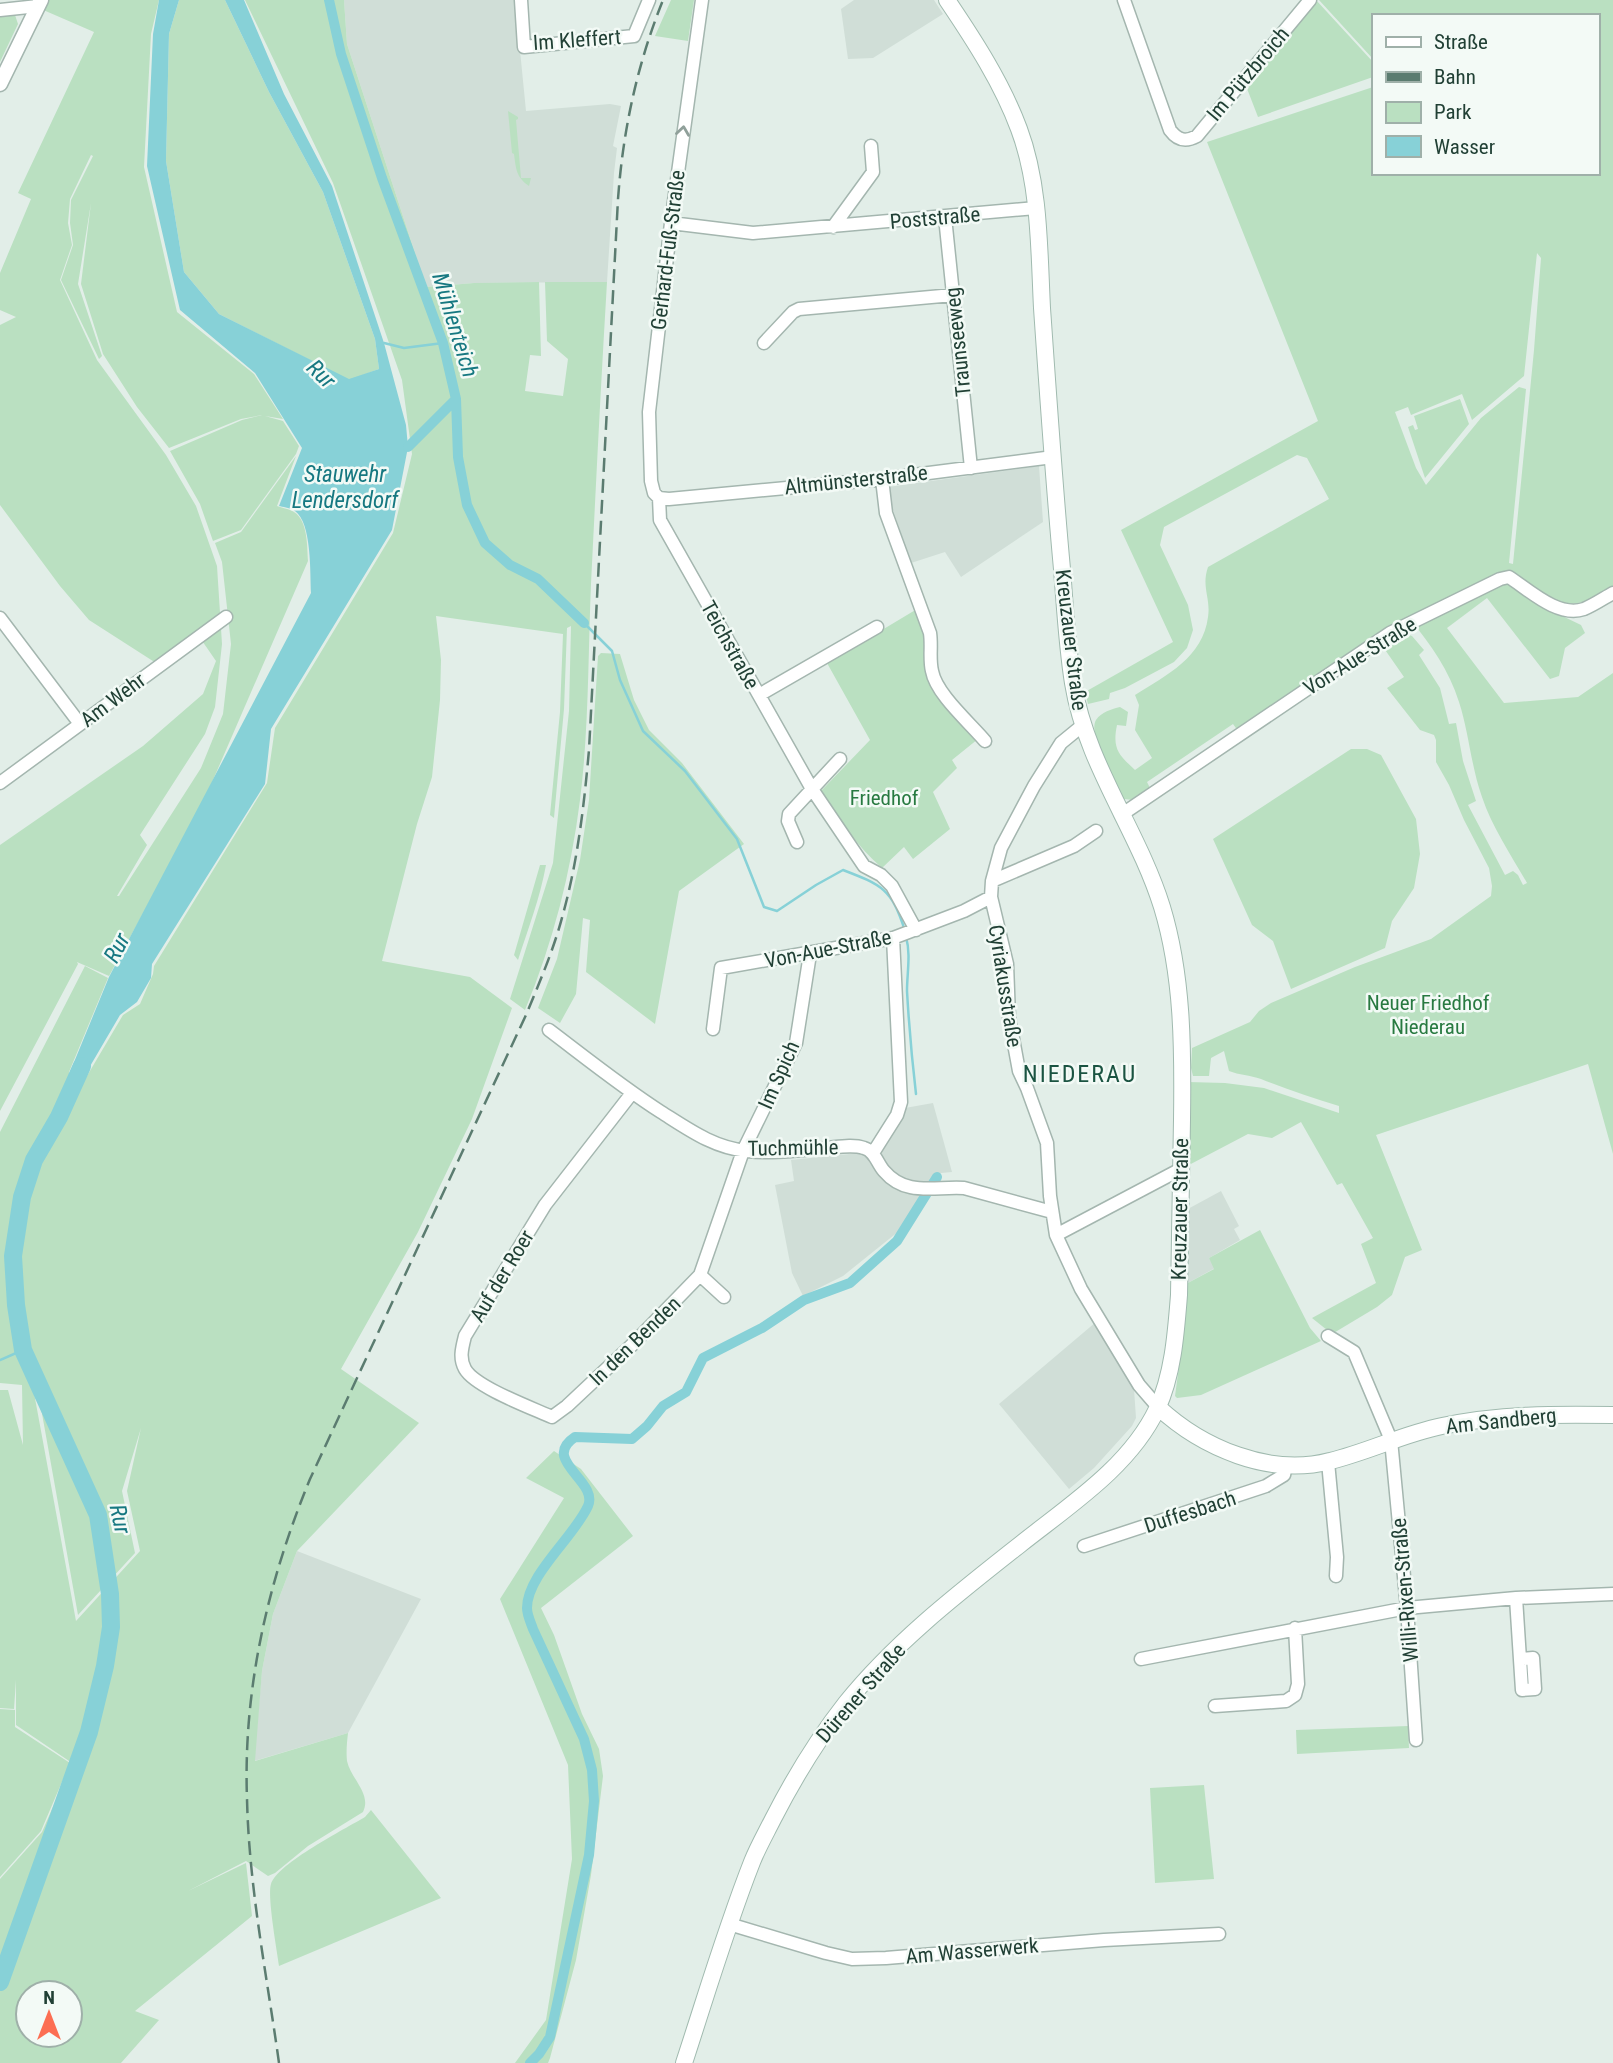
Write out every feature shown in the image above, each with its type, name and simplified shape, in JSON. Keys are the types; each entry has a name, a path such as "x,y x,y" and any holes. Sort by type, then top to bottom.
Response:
{"main road":[{"name":"Kreuzauer Straße","path":"947,0 990,69 1019,129 1032,177 1070,663 1083,725 1154,884 1163,911 1175,967 1181,1013 1179,1295 1176,1329 1164,1392 1158,1407"},
{"name":"Am Sandberg","path":"1158,1407 1174,1422 1233,1453 1286,1466 1328,1462 1438,1427 1493,1417 1529,1414 1613,1415"},
{"name":"Dürener Straße","path":"684,2063 729,1924 753,1860 808,1754 874,1671 924,1622 1112,1468 1142,1434 1158,1407"}],"street":[{"name":"Im Kleffert","path":"521,0 524,47 634,36 649,0"},
{"name":"Gerhard-Fuß-Straße","path":"659,498 654,493 651,481 649,412 671,223 702,0"},
{"name":"Im Pützbroich","path":"1124,0 1170,130 1182,140 1197,136 1310,0"},
{"path":"0,10 39,3"},
{"path":"0,84 39,3"},
{"path":"833,227 873,172 871,146"},
{"name":"Poststraße","path":"671,223 753,233 1036,208"},
{"name":"Traunseeweg","path":"945,217 971,468"},
{"path":"764,343 799,309 953,296"},
{"name":"Altmünsterstraße","path":"659,498 883,479 1053,457"},
{"path":"883,479 886,513 930,633 933,679 985,741"},
{"name":"Teichstraße","path":"659,498 660,520 812,789 864,866 881,875 892,886 905,934 901,1102 897,1115 873,1153"},
{"name":"Von-Aue-Straße","path":"1121,815 1390,633 1500,579 1509,577 1563,609 1584,609 1613,593"},
{"name":"Am Wehr","path":"0,783 226,617"},
{"path":"0,618 80,724"},
{"path":"759,695 877,627"},
{"name":"Cyriakusstraße","path":"1083,725 1061,743 1034,786 1001,848 992,881 991,897 1007,964 1009,1017 1019,1071 1032,1098 1047,1143 1055,1235 1080,1289 1139,1385 1158,1407"},
{"path":"797,842 788,821 789,814 840,759"},
{"path":"992,881 1074,846 1097,831"},
{"name":"Von-Aue-Straße","path":"713,1029 720,968 810,954 905,934 964,911 991,897"},
{"name":"Im Spich","path":"743,1151 796,1043 810,954"},
{"name":"Tuchmühle","path":"549,1030 632,1093 698,1136 721,1146 769,1153 863,1147 873,1153"},
{"name":"Auf der Roer","path":"567,1406 552,1418 478,1382 466,1370 461,1355 465,1336 545,1205 632,1093"},
{"name":"In den Benden","path":"567,1406 701,1275 743,1151"},
{"path":"873,1153 884,1171 906,1187 928,1190 964,1188 1052,1212"},
{"path":"1055,1235 1181,1169"},
{"path":"701,1275 724,1297"},
{"path":"1328,1336 1354,1352 1391,1440"},
{"name":"Willi-Rixen-Straße","path":"1391,1440 1416,1740"},
{"path":"1328,1462 1337,1557 1336,1576"},
{"name":"Duffesbach","path":"1084,1546 1266,1486 1284,1475 1286,1466"},
{"path":"1140,1660 1407,1608 1516,1598 1613,1594"},
{"path":"1516,1598 1520,1659"},
{"path":"1215,1706 1286,1701 1295,1695 1298,1684 1295,1628"},
{"name":"Am Wasserwerk","path":"729,1924 852,1959 1219,1934"}],"shaded area":[{"path":"344,0 515,0 526,111 610,104 621,106 613,146 617,148 607,282 474,283 426,287 347,44"},
{"path":"854,0 934,0 943,14 873,58 848,59 841,9"},
{"path":"1039,466 1043,522 961,577 945,552 911,563 889,498 888,487"},
{"path":"933,1103 952,1172 941,1173 926,1184 904,1227 843,1276 803,1296 792,1273 775,1185 794,1181 791,1160 860,1153 873,1163 905,1108"},
{"path":"1221,1191 1239,1226 1234,1229 1240,1240 1209,1258 1215,1268 1186,1284 1186,1210"},
{"path":"1096,1322 1134,1389 1136,1418 1094,1468 1069,1489 999,1404"},
{"path":"297,1551 421,1599 348,1733 254,1761 262,1671 273,1614"}],"green space":[{"path":"45,0 159,0 151,34 144,167 177,312 254,374 283,419 265,416 283,421 299,446 241,530 213,541 200,504 170,451 242,420 262,415 241,419 169,448 137,407 103,354 81,284 91,203 78,284 102,356 99,359 61,280 73,245 71,200 93,156 91,155 70,199 68,223 72,245 60,280 97,360 166,455 196,506 217,566 222,644 215,707 205,734 140,835 147,845 117,896 201,768 223,714 231,644 222,562 215,543 241,532 296,456 277,506 292,511 302,521 308,561 203,803 109,976 77,962 0,1111 0,845 143,746 203,694 216,661 196,632 156,663 89,620 60,586 0,505 0,325 16,317 0,310 0,273 31,199 18,193 94,32 41,9"},
{"path":"179,0 225,0 269,92 323,192 375,339 379,369 349,380 219,314 184,272 166,161 169,34"},
{"path":"245,0 344,0 347,44 426,287 539,282 541,356 530,355 525,391 563,396 568,359 547,341 545,282 607,282 588,692 580,800 560,907 525,1010 510,999 553,863 569,711 571,626 567,628 564,709 554,818 550,815 560,712 563,634 436,616 441,660 432,777 417,824 382,961 470,977 512,1008 472,1119 418,1232 341,1369 419,1423 297,1551 273,1614 262,1671 255,1761 348,1733 347,1761 365,1799 363,1812 308,1846 275,1873 268,1876 246,1861 188,1891 246,1863 252,1916 135,2011 159,2020 121,2063 0,2063 0,1879 42,1832 72,1763 16,1725 16,1680 14,1709 0,1708 0,1390 8,1390 23,1445 22,1385 0,1383 0,1132 85,966 108,978 69,1072 69,1091 33,1158 19,1195 9,1257 76,1621 140,1551 127,1491 141,1428 122,1491 135,1553 78,1615 14,1257 24,1200 37,1160 61,1118 75,1086 84,1081 123,1015 140,1004 154,966 267,783 275,728 393,533 412,454 402,380 333,183"},
{"path":"671,0 694,0 688,41 655,36"},
{"path":"1316,0 1372,61 1372,77 1258,117 1246,86"},
{"name":"Neuer Friedhof Niederau","path":"1319,0 1613,0 1613,589 1578,603 1555,599 1554,612 1581,625 1585,633 1565,648 1559,676 1550,679 1487,598 1447,628 1504,703 1578,697 1613,673 1613,1154 1588,1064 1376,1135 1422,1250 1405,1257 1392,1295 1332,1334 1312,1318 1376,1283 1361,1244 1373,1238 1342,1183 1337,1185 1301,1122 1272,1138 1248,1134 1187,1166 1188,1082 1264,1088 1339,1113 1339,1106 1229,1071 1224,1051 1211,1058 1209,1076 1193,1076 1192,1048 1250,1022 1259,1011 1271,1003 1355,967 1431,939 1491,896 1489,868 1436,762 1434,735 1420,730 1387,688 1404,677 1381,644 1401,632 1412,636 1424,650 1419,655 1440,688 1449,724 1456,723 1463,761 1476,801 1468,805 1505,875 1513,871 1523,885 1527,883 1486,808 1455,690 1439,658 1410,619 1238,731 1233,724 1147,782 1151,790 1133,800 1124,799 1099,748 1095,737 1096,720 1104,713 1120,707 1128,712 1126,726 1117,725 1115,740 1118,751 1135,770 1152,758 1135,730 1139,705 1135,695 1182,664 1199,643 1208,617 1205,581 1208,567 1329,499 1307,458 1297,455 1164,527 1160,545 1188,605 1193,630 1187,648 1174,662 1110,693 1109,699 1088,704 1085,692 1173,642 1121,530 1318,421 1207,142 1372,87 1372,175 1599,175 1599,14 1372,14 1372,58","holes":["1537,253 1541,258 1513,564 1509,563 1526,389 1519,387 1481,418 1426,485 1416,468 1395,412 1408,407 1411,415 1462,394 1472,420 1524,376"]},
{"path":"15,15 18,24 0,62 0,16"},
{"path":"508,111 518,117 516,120 521,178 531,178 529,186 521,179 516,168"},
{"path":"1460,399 1469,424 1425,478 1408,427 1413,425 1415,430 1418,429 1414,416"},
{"name":"Friedhof","path":"917,609 926,634 925,669 929,682 978,739 952,760 957,768 933,792 950,829 913,859 904,847 882,868 848,832 821,791 870,740 827,663"},
{"path":"601,653 620,654 634,700 649,730 682,763 744,844 679,891 655,1024 586,972 590,920 583,918 576,994 560,1023 538,1008 557,959 580,860 589,800 598,656"},
{"path":"1351,749 1367,749 1381,755 1416,819 1420,854 1414,888 1392,921 1385,948 1291,989 1273,941 1252,925 1213,839"},
{"path":"540,865 546,865 518,960 514,955"},
{"path":"1260,1230 1310,1328 1321,1341 1201,1395 1177,1398 1175,1396 1184,1330 1186,1284 1214,1269 1209,1258"},
{"path":"554,1451 581,1469 633,1536 541,1608 554,1635 582,1714 599,1749 603,1776 591,1875 576,1960 550,2058 548,2063 515,2063 546,2020 572,1859 568,1765 500,1599 564,1498 526,1478"},
{"path":"0,1709 15,1710 15,1727 70,1763 41,1831 0,1877"},
{"path":"1408,1726 1409,1748 1297,1754 1296,1730"},
{"path":"1204,1785 1214,1879 1155,1883 1150,1788"},
{"path":"371,1810 441,1898 279,1966 271,1911 271,1884 286,1866 365,1817"}],"water":[{"name":"Stauwehr Lendersdorf","path":"159,0 179,0 169,34 166,161 184,272 219,314 349,379 379,369 375,339 323,192 269,92 225,0 244,0 284,94 332,186 384,343 406,425 408,447 392,530 271,729 265,784 152,964 151,978 137,1002 120,1015 82,1080 73,1085 70,1072 109,977 311,593 305,526 295,511 279,506 302,448 255,373 180,310 147,166 153,34"}],"waterway":[{"name":"Mühlenteich","path":"329,0 341,54 382,178 443,343 456,399 458,457 467,505 485,543 510,565 538,579 584,623"},
{"path":"384,343 404,348 443,343"},
{"path":"408,447 456,399"},
{"path":"584,623 612,651 620,680 643,731 685,771 737,839 764,907 777,911 843,870 884,890 895,906 905,931"},
{"path":"906,937 909,957 907,991 916,1094"},
{"name":"Rur","path":"0,1982 89,1732 105,1666 111,1627 110,1594 98,1515 23,1350 16,1305 13,1256 22,1197 34,1160 59,1117 82,1066"},
{"path":"530,2063 550,2037 589,1855 594,1801 592,1770 584,1739 527,1611 529,1595 535,1582 588,1506 586,1488 564,1454 566,1446 575,1437 632,1439 663,1406 686,1392 703,1358 762,1328 804,1300 850,1283 897,1241 937,1177"},
{"path":"0,1360 23,1350"}],"railway":[{"path":"279,2063 248,1832 249,1717 261,1636 282,1556 310,1479 526,1015 551,952 568,894 580,832 589,750 620,173 639,73 663,0"}],"district":[{"name":"NIEDERAU","path":"1080,1074"}]}
